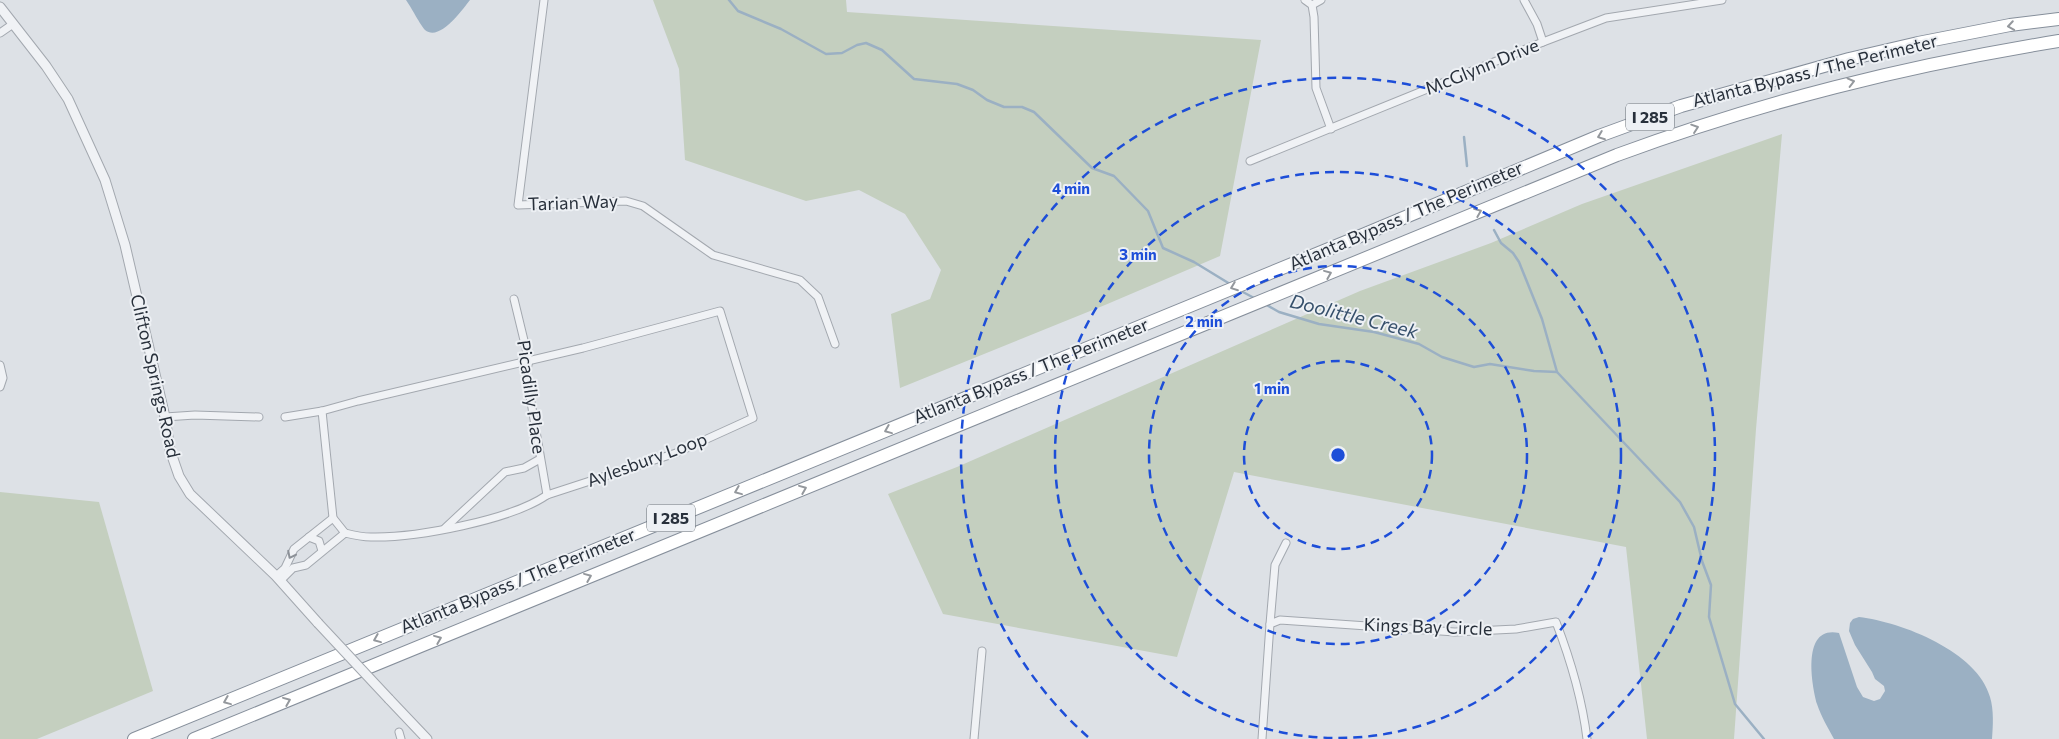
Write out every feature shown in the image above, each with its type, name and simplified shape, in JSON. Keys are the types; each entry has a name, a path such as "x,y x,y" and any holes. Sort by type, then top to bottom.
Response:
{"highway":[{"name":"Atlanta Bypass / The Perimeter","path":"134,739 1261,277 1582,143 1681,106 1875,53 2059,18"},
{"name":"Atlanta Bypass / The Perimeter","path":"194,739 1617,155 1716,121 1878,75 1948,60 2059,41"}],"street":[{"name":"Tarian Way","path":"544,0 518,205 626,201 643,206 713,255 800,280 818,297 835,344"},
{"path":"1305,0 1312,5 1314,17 1316,88 1331,129"},
{"path":"1312,5 1321,0"},
{"path":"1524,0 1537,24 1543,42"},
{"name":"McGlynn Drive","path":"1250,161 1606,18 1722,0"},
{"name":"Clifton Springs Road","path":"0,8 46,66 68,99 105,180 125,245 165,417 170,450 179,476 190,494 278,578 427,739"},
{"path":"0,33 13,24"},
{"name":"Picadilly Place","path":"514,299 529,361 526,373 547,495"},
{"name":"Aylesbury Loop","path":"285,417 322,411 583,348 720,310 753,418 676,453 547,495 537,501 485,520 444,529 385,537 369,538 345,533"},
{"path":"0,365 3,378 0,387"},
{"path":"278,578 293,568 306,566 345,533 333,518 322,411"},
{"path":"165,417 195,415 259,417"},
{"path":"444,529 505,472 524,468 540,459"},
{"path":"278,578 294,549 333,518"},
{"path":"309,537 319,541 322,551"},
{"path":"1262,739 1275,566 1286,543"},
{"name":"Kings Bay Circle","path":"1270,624 1280,620 1455,632 1516,630 1556,622 1569,654 1583,706 1588,739"},
{"path":"974,739 982,651"}],"green space":[{"path":"653,0 846,0 847,12 1261,40 1220,256 900,388 891,314 930,299 941,270 905,214 859,190 806,201 685,160 679,69"},
{"path":"1782,134 1756,429 1734,739 1647,739 1626,547 1234,472 1177,657 943,614 888,494 957,467 1360,291 1491,243 1582,204"},
{"path":"0,492 99,502 153,691 37,739 0,739"}],"water":[{"path":"406,0 470,0 450,23 437,32 431,33 423,28"},
{"path":"1859,617 1896,625 1916,633 1955,653 1971,666 1983,681 1990,697 1993,713 1992,739 1834,739 1819,708 1813,683 1812,657 1814,646 1819,638 1827,633 1839,633 1857,687 1863,697 1874,701 1880,699 1885,691 1884,686 1875,679 1849,631 1850,623 1853,619"}],"waterway":[{"name":"Doolittle Creek","path":"729,0 738,11 781,29 826,54 842,53 857,45 866,43 882,50 914,79 957,84 973,90 987,100 1004,107 1022,107 1034,112 1092,168 1114,176 1148,211 1163,248 1194,262 1230,284"},
{"path":"1464,137 1467,166"},
{"path":"1494,230 1501,243 1513,253 1519,262 1542,319 1557,372"},
{"name":"Doolittle Creek","path":"1241,291 1256,299"},
{"name":"Doolittle Creek","path":"1265,304 1279,312 1319,324 1374,332 1419,344 1442,357 1474,367 1490,364 1534,371 1557,372 1680,502 1694,527 1702,561 1711,585 1709,617 1735,704 1764,739"}]}
